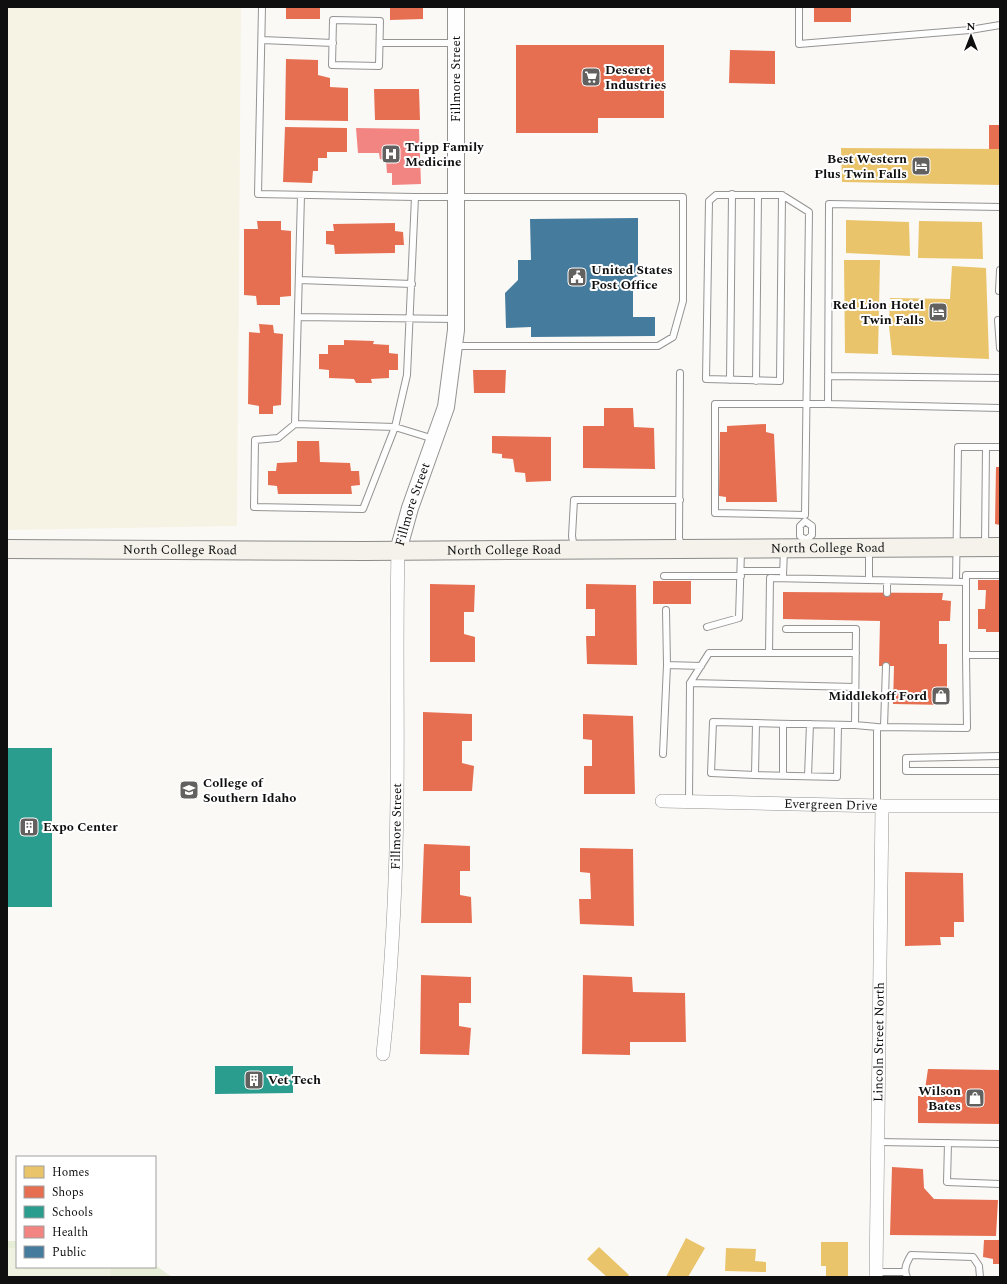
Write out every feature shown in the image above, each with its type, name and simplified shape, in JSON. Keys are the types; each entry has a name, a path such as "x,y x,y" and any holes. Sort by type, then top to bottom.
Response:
{"main road":[{"name":"North College Road","path":"7,549 398,551 741,549 784,548 806,544 869,548 992,547"}],"street":[{"name":"Fillmore Street","path":"383,1054 390,986 397,800 396,623 398,551 410,508 446,408 456,319 456,7"},
{"name":"Evergreen Drive","path":"662,801 879,806 1000,806"},
{"name":"Lincoln Street North","path":"876,1275 879,806"}],"lane":[{"path":"262,7 258,194 415,197 684,197 683,301 673,337 658,346 454,346"},
{"path":"799,7 799,44 970,30 1000,25"},
{"path":"333,20 380,21 380,44 379,66 332,64 333,20"},
{"path":"262,40 333,43"},
{"path":"380,44 457,43"},
{"path":"730,380 732,194"},
{"path":"295,424 301,195"},
{"path":"782,195 780,381 706,379 709,200 716,195 782,195 809,212 805,405 805,518 800,526 800,536 806,544 812,535 812,526 805,518 715,513 716,404 805,405 828,404 1000,408"},
{"path":"756,380 758,195"},
{"path":"415,197 407,374 395,427 363,509 254,507 255,440 278,438 295,424 395,427 434,440"},
{"path":"828,404 829,204 1000,207"},
{"path":"999,292 1000,270"},
{"path":"299,280 412,284"},
{"path":"298,317 456,319"},
{"path":"998,320 998,344 1000,348"},
{"path":"680,373 679,538 683,549"},
{"path":"828,376 1000,378"},
{"path":"956,582 955,548 958,447 1000,447"},
{"path":"986,447 992,547"},
{"path":"574,550 572,536 574,500 680,500"},
{"path":"783,578 784,548"},
{"path":"869,548 869,580"},
{"path":"707,627 739,618 741,549"},
{"path":"664,576 741,574 783,571"},
{"path":"838,725 837,777 711,773 713,722 967,728 966,575 1000,575"},
{"path":"769,653 770,578 966,582"},
{"path":"887,580 887,593"},
{"path":"663,754 666,610"},
{"path":"786,629 856,629 856,725"},
{"path":"689,801 690,683 709,653 856,653"},
{"path":"966,655 1000,655"},
{"path":"666,665 701,666"},
{"path":"884,727 886,666"},
{"path":"690,683 856,687"},
{"path":"755,775 756,723"},
{"path":"783,724 783,775"},
{"path":"808,776 810,724"},
{"path":"877,727 879,806"},
{"path":"1000,756 906,758 906,771 1000,771"},
{"path":"878,1142 1000,1144"},
{"path":"948,1143 947,1182 1000,1184"},
{"path":"876,1275 906,1275 907,1262 911,1255 973,1257 979,1266 980,1277"}],"shaded area":[{"path":"7,7 241,7 237,526 7,530"}],"green space":[{"path":"7,1241 16,1241 16,1268 156,1268 156,1266 172,1277 7,1277"},
{"path":"7,1248 16,1248 16,1268 111,1268 110,1277 7,1277"}],"building: Homes":[{"name":"Best Western Plus Twin Falls","path":"841,148 1000,149 1000,185 842,182"},
{"path":"846,220 909,222 910,256 846,253"},
{"path":"919,221 982,222 983,259 918,258"},
{"name":"Red Lion Hotel Twin Falls","path":"844,260 880,260 878,354 845,353"},
{"name":"Red Lion Hotel Twin Falls","path":"952,266 986,268 989,359 892,355 889,326 890,298 950,299"},
{"path":"686,1238 705,1248 688,1277 666,1277"},
{"path":"821,1242 848,1242 848,1277 826,1277 826,1266 821,1266"},
{"path":"599,1247 629,1275 627,1277 607,1277 587,1259"},
{"path":"726,1248 756,1249 755,1261 766,1262 766,1272 725,1271"}],"building: Shops":[{"path":"286,7 320,7 320,19 286,19"},
{"path":"390,7 423,7 423,19 390,20"},
{"path":"814,7 851,7 851,22 814,22"},
{"path":"516,45 664,45 664,118 598,118 598,133 516,133"},
{"path":"730,50 775,51 775,84 729,83"},
{"path":"286,59 318,60 318,75 330,78 330,87 348,88 348,121 285,120"},
{"path":"374,89 419,89 420,120 375,120"},
{"path":"989,125 1000,125 1000,149 989,149"},
{"path":"285,127 347,128 347,152 327,152 327,158 318,158 318,171 313,171 312,183 283,182"},
{"path":"257,221 281,221 281,230 291,231 291,296 280,297 280,305 257,305 256,296 244,295 244,229 258,229"},
{"path":"395,223 395,231 403,232 404,245 395,245 395,253 335,254 334,245 326,244 326,231 334,231 333,224"},
{"path":"259,324 273,325 274,333 283,334 281,405 273,406 273,414 259,414 259,406 248,404 249,332 260,333"},
{"path":"344,340 374,341 373,344 389,345 389,353 398,354 398,370 389,370 389,378 371,379 372,383 356,383 354,379 329,378 329,370 319,369 319,354 328,354 328,345 344,345"},
{"path":"473,370 506,370 505,393 474,393"},
{"path":"604,408 633,408 634,427 654,428 655,469 583,468 583,426 604,426"},
{"path":"766,424 766,432 774,434 777,502 726,502 726,497 719,496 720,432 727,432 727,426"},
{"path":"492,436 551,437 551,481 526,482 525,473 515,472 513,459 502,458 502,454 492,453"},
{"path":"297,441 319,441 320,462 350,463 351,471 359,471 360,485 351,486 352,494 278,494 277,486 268,485 268,471 276,471 277,463 297,462"},
{"path":"996,467 1000,467 1000,525 995,524"},
{"path":"978,580 1000,580 1000,632 986,632 986,629 978,629 978,609 985,609 986,590 978,590"},
{"path":"653,581 691,581 691,604 653,604"},
{"path":"430,584 475,585 474,612 464,612 464,634 475,637 475,662 430,662"},
{"path":"586,584 636,585 637,665 587,664 586,636 595,636 595,609 586,609"},
{"path":"783,592 943,593 942,600 951,601 950,621 939,621 939,644 947,644 947,705 893,704 894,666 879,666 880,621 783,619"},
{"path":"423,712 472,714 472,741 462,741 462,763 474,766 472,791 423,791"},
{"path":"583,714 633,716 635,794 584,794 584,766 592,766 592,740 583,739"},
{"path":"424,844 470,846 470,871 460,871 460,895 471,897 472,923 421,923"},
{"path":"580,848 633,849 634,926 580,924 579,899 591,899 590,873 580,872"},
{"path":"905,872 963,873 964,922 954,922 954,937 940,937 941,945 905,946"},
{"path":"421,975 471,977 471,1003 459,1003 459,1026 471,1028 469,1055 420,1054"},
{"path":"583,975 632,977 633,992 685,993 686,1042 630,1042 630,1055 582,1054"},
{"path":"928,1069 1000,1070 1000,1124 918,1123 918,1096 924,1096"},
{"path":"892,1167 923,1169 924,1188 934,1199 998,1200 996,1236 890,1235"},
{"path":"984,1240 1000,1240 1000,1264 993,1264 993,1259 983,1257"}],"building: Schools":[{"name":"Expo Center","path":"7,748 52,748 52,907 7,907"},
{"name":"Vet Tech","path":"215,1066 293,1066 293,1093 215,1094"}],"building: Health":[{"path":"356,128 419,129 421,184 392,185 392,173 387,173 386,160 380,159 379,153 358,153"}],"building: Public":[{"name":"United States Post Office","path":"638,218 638,276 633,278 633,317 655,317 655,336 531,337 531,327 506,328 505,293 518,280 518,260 531,260 530,219"}],"place":[{"name":"Deseret Industries","path":"591,77"},
{"name":"Tripp Family Medicine","path":"391,154"},
{"name":"Best Western Plus Twin Falls","path":"921,166"},
{"name":"United States Post Office","path":"577,277"},
{"name":"Red Lion Hotel Twin Falls","path":"938,312"},
{"name":"Middlekoff Ford","path":"941,696"},
{"name":"College of Southern Idaho","path":"189,790"},
{"name":"Expo Center","path":"29,827"},
{"name":"Vet Tech","path":"254,1080"},
{"name":"Wilson Bates","path":"975,1098"}]}
